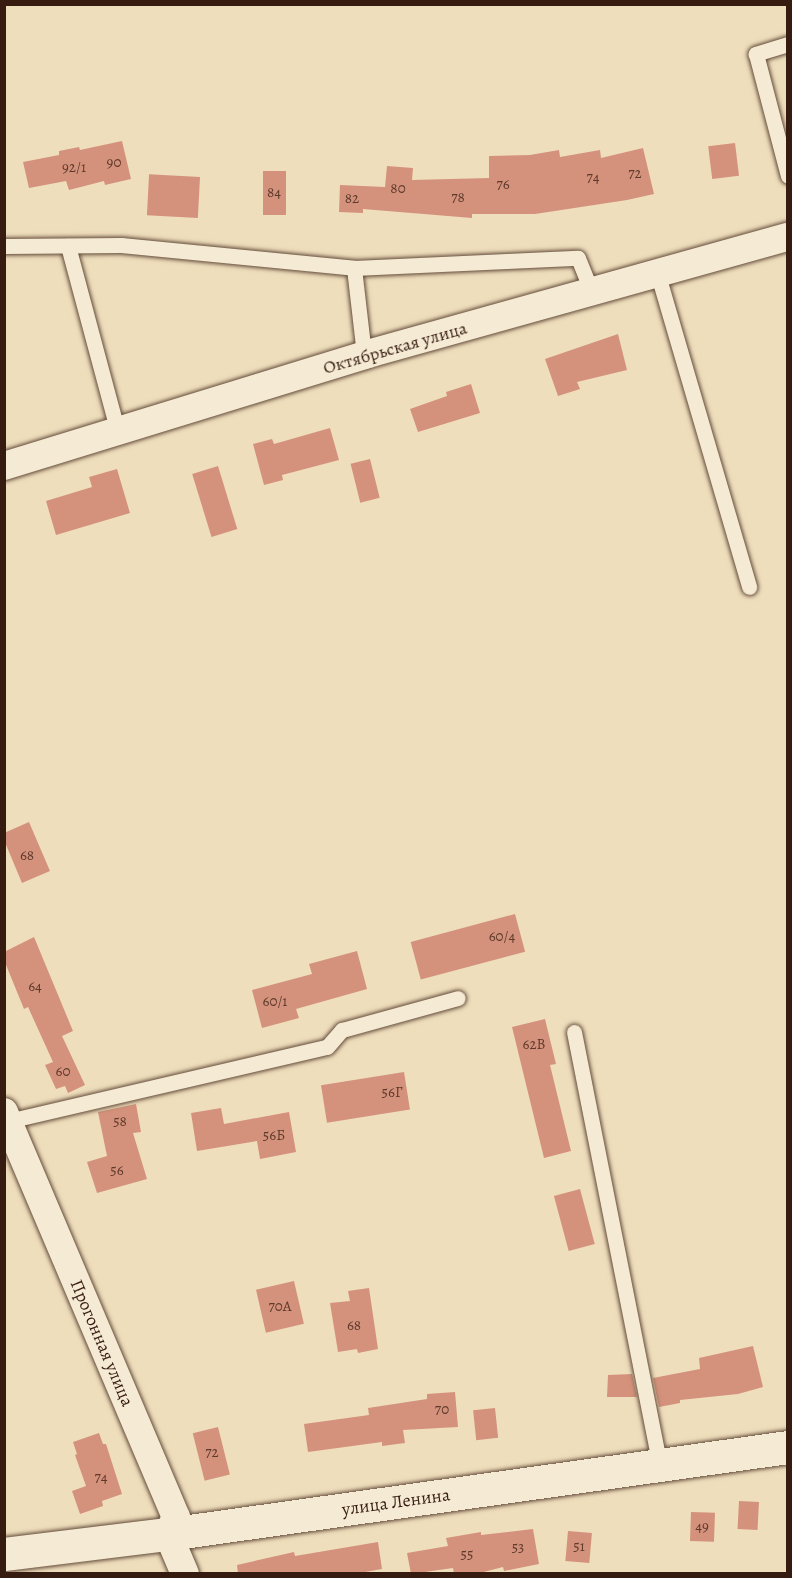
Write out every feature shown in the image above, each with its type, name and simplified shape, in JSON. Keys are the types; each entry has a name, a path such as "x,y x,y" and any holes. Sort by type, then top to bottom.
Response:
{"street":[{"name":"Октябрьская улица","path":"4,466 118,433 364,355 788,237"},
{"name":"Прогонная улица","path":"6,1116 176,1517 168,1534"},
{"name":"улица Ленина","path":"4,1554 168,1534 788,1447"},
{"path":"168,1534 185,1574"}],"lane":[{"path":"788,44 756,54 788,176"},
{"path":"4,246 121,246 354,268 578,258 592,292"},
{"path":"68,246 118,433"},
{"path":"354,268 364,355"},
{"path":"658,275 750,587"},
{"path":"6,1116 327,1047 342,1030 458,998"},
{"path":"574,1032 660,1465"}],"building":[{"path":"122,141 131,179 105,185 104,181 69,190 66,181 29,188 23,162 59,155 59,151 79,147 80,150"},
{"path":"735,143 739,176 712,179 708,146"},
{"path":"643,148 654,194 627,200 535,214 472,214 472,218 363,209 363,213 339,212 340,185 385,187 387,166 413,168 412,180 489,178 489,156 530,155 559,150 560,157 600,150 601,158"},
{"path":"263,171 286,171 286,215 263,215"},
{"path":"149,174 200,177 198,218 147,215"},
{"path":"618,334 627,370 577,382 580,389 558,396 545,359"},
{"path":"471,384 480,413 418,432 410,409 447,396 446,392"},
{"path":"330,428 339,460 282,475 283,480 264,485 253,444 272,439 274,444"},
{"path":"370,459 380,498 360,503 351,464"},
{"path":"218,466 237,529 211,537 192,474"},
{"path":"117,469 130,513 56,535 46,501 92,487 89,477"},
{"path":"29,822 50,871 22,883 4,840 4,833"},
{"path":"515,914 525,952 421,980 411,942"},
{"path":"34,937 73,1031 62,1036 85,1085 68,1093 65,1086 56,1089 45,1065 53,1062 28,1007 24,1009 4,960 4,952"},
{"path":"357,951 367,989 296,1009 299,1018 262,1028 252,990 312,974 309,964"},
{"path":"545,1019 556,1064 550,1065 571,1151 544,1158 512,1027"},
{"path":"404,1072 410,1110 327,1123 321,1085"},
{"path":"136,1104 141,1132 133,1133 147,1179 97,1193 87,1162 107,1156 98,1112"},
{"path":"221,1108 224,1124 289,1112 296,1152 260,1159 257,1141 197,1151 191,1113"},
{"path":"580,1189 595,1244 569,1251 554,1196"},
{"path":"294,1281 304,1324 266,1333 256,1290"},
{"path":"369,1288 378,1349 358,1353 357,1349 338,1352 330,1303 350,1301 348,1291"},
{"path":"753,1346 763,1387 738,1394 680,1400 680,1403 659,1407 653,1378 700,1369 699,1358"},
{"path":"632,1374 637,1397 607,1397 608,1375"},
{"path":"455,1392 458,1427 403,1430 405,1443 382,1446 382,1442 308,1452 304,1424 369,1415 368,1408 427,1399 427,1394"},
{"path":"495,1408 498,1438 476,1440 473,1410"},
{"path":"218,1427 230,1475 205,1481 193,1433"},
{"path":"99,1433 103,1444 106,1444 122,1494 102,1501 103,1506 80,1514 72,1491 86,1486 73,1442"},
{"path":"739,1501 759,1502 758,1530 738,1529"},
{"path":"691,1512 715,1513 714,1542 690,1541"},
{"path":"533,1529 539,1564 504,1571 503,1567 476,1574 454,1574 453,1568 411,1574 407,1553 448,1546 446,1538 481,1532 481,1535"},
{"path":"568,1531 592,1533 589,1563 565,1561"},
{"path":"378,1542 382,1569 354,1574 238,1574 237,1565 294,1552 295,1556"}]}
